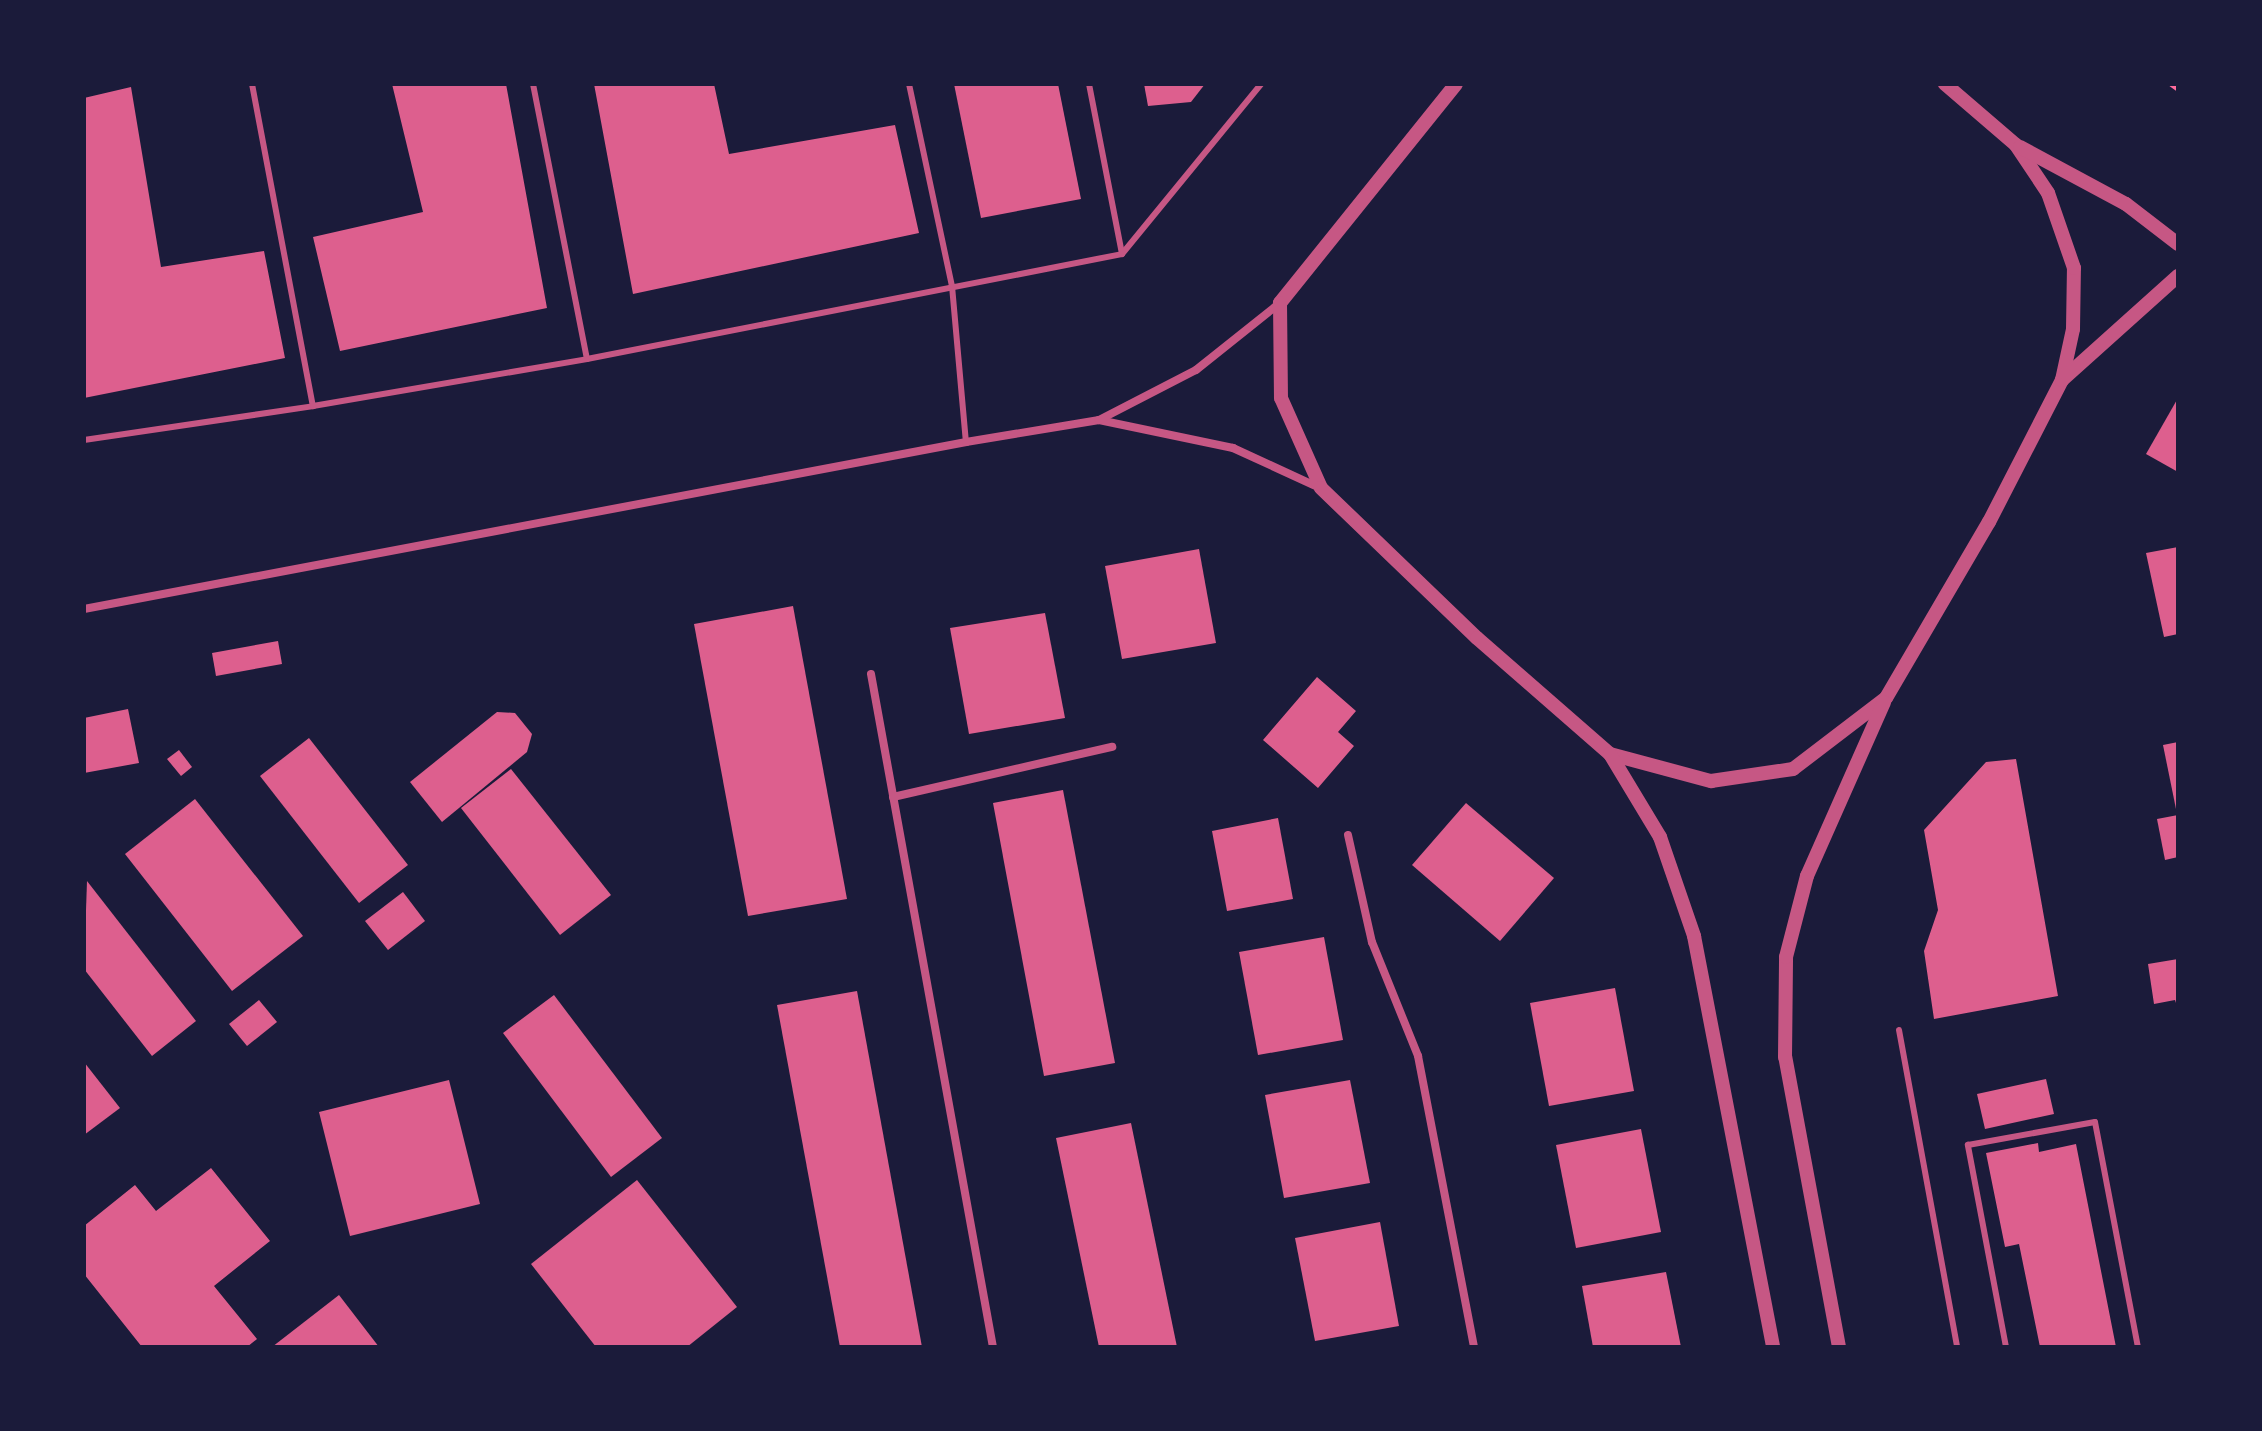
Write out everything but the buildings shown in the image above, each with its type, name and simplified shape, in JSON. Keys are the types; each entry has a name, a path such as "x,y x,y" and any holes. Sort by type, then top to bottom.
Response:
{"street":[{"path":"84,609 966,442 1099,420 1196,370 1280,303 1456,84"},
{"path":"1945,84 2016,145 2126,204 2178,244"},
{"path":"1839,1347 1785,1057 1786,957 1807,876 1886,698 1989,522 2062,380 2073,329 2074,268 2048,193 2016,145"},
{"path":"2062,380 2178,276"},
{"path":"1280,303 1281,398 1321,488"},
{"path":"1099,420 1233,448 1321,488 1477,638 1610,754 1660,837 1694,936 1773,1347"},
{"path":"871,674 993,1347"},
{"path":"1610,754 1711,781 1793,769 1886,698"},
{"path":"893,797 1112,747"},
{"path":"1348,835 1372,942 1418,1056 1474,1347"}],"lane":[{"path":"252,84 313,406"},
{"path":"533,84 587,359"},
{"path":"909,84 952,286 966,442"},
{"path":"1089,84 1122,254"},
{"path":"84,440 313,406 587,359 1122,254 1261,84"},
{"path":"1899,1030 1957,1347"},
{"path":"2006,1347 1968,1145 2095,1122 2138,1347"}],"path":[{"path":"2171,84 2178,89"}]}
